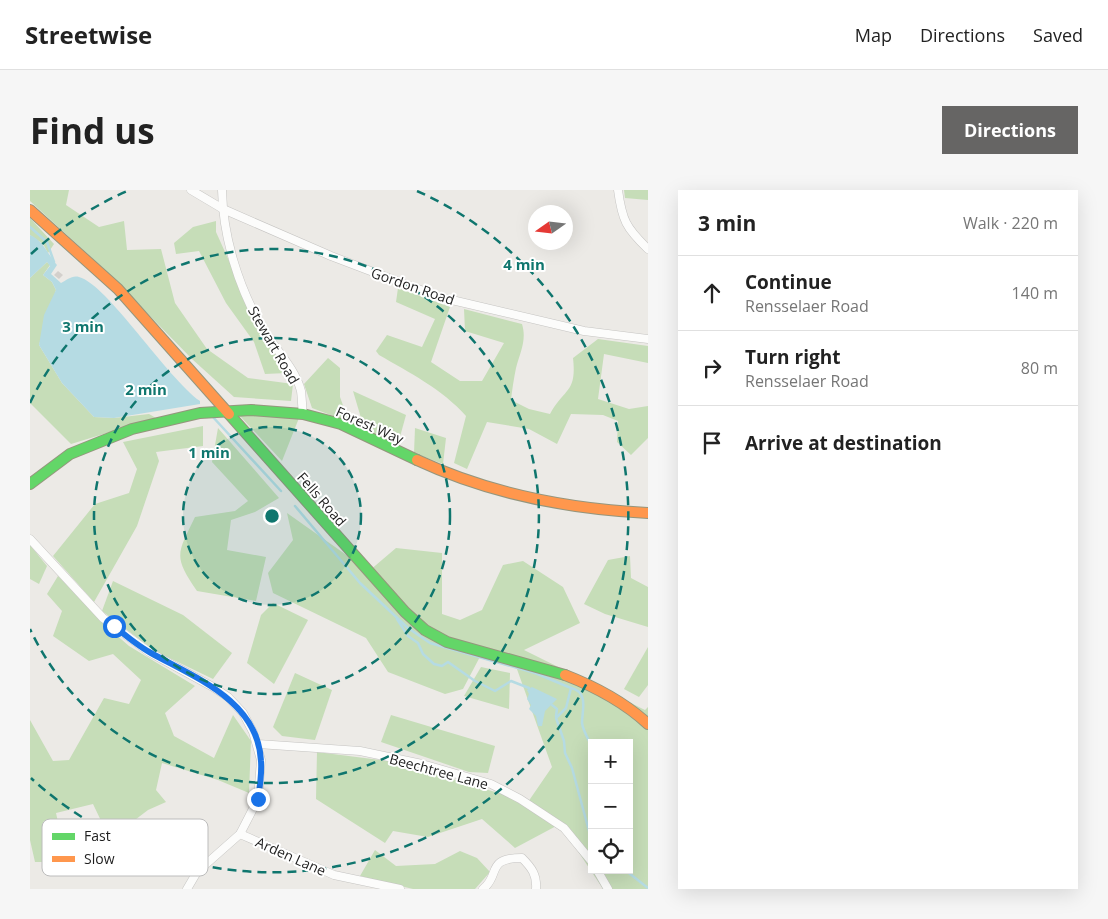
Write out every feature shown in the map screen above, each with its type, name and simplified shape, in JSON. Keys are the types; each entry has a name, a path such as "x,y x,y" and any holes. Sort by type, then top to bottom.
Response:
{"street":[{"name":"Gordon Road","path":"191,190 223,209 331,256 439,297 584,331 648,339"},
{"name":"Stewart Road","path":"222,190 223,209 231,248 247,298 262,327 295,376 300,391 303,414"},
{"path":"618,190 621,213 626,226 648,249"},
{"name":"Fells Road","path":"30,210 118,289 356,560 420,626 447,642 534,665 588,685 620,702 648,724"},
{"name":"Forest Way","path":"30,484 70,454 102,440 132,429 200,413 226,410 303,414 342,424 428,466 482,487 557,505 605,511 648,513"},
{"path":"30,539 103,618 128,638 228,697 243,713 258,744 261,775 258,799 240,834 208,862"},
{"name":"Beechtree Lane","path":"258,744 360,751 422,764 491,784 520,799 564,828 588,857"},
{"name":"Arden Lane","path":"240,834 334,875 400,889"},
{"path":"483,889 497,865 507,858 522,858 532,867 536,880 536,889"},
{"path":"599,874 608,889"},
{"path":"187,889 195,876"}],"green space":[{"path":"30,190 69,190 66,205 99,227 124,221 127,250 161,249 175,303 207,349 248,378 293,384 291,401 234,397 192,359 103,268 30,201"},
{"path":"624,190 648,190 648,200 625,198"},
{"path":"30,218 54,244 48,253 43,244 30,235"},
{"path":"216,221 216,232 263,336 287,373 265,374 254,342 226,303 199,251 176,254 174,243 193,227"},
{"path":"47,262 50,265 43,275 52,282 56,290 39,345 62,383 94,417 114,418 149,414 156,418 71,444 30,403 30,278"},
{"path":"398,288 450,307 431,362 460,381 482,381 504,343 465,331 464,309 522,324 524,336 511,400 529,409 550,414 571,384 574,369 573,358 598,339 648,346 648,363 604,354 598,399 629,409 648,406 648,438 631,455 617,442 618,421 603,415 571,414 557,444 529,429 487,422 467,469 454,463 466,416 457,406 436,390 379,355 376,351 387,335 422,347 435,319 396,302"},
{"path":"328,358 340,368 340,397 349,422 312,408 304,384"},
{"path":"353,391 406,415 398,444 364,428"},
{"path":"239,415 299,418 282,461"},
{"path":"203,426 203,446 156,452 159,461 137,526 94,602 53,556 95,504 129,493 137,469 123,442"},
{"path":"218,428 279,498 255,512 231,520 227,550 266,557 256,601 197,591 181,562 181,547 195,517 235,511 248,501 212,462"},
{"path":"415,428 446,438 443,464 414,453"},
{"path":"287,513 369,571 396,548 442,553 442,614 460,620 482,610 503,565 523,561 563,587 580,623 524,650 645,710 648,707 648,889 603,889 593,874 633,874 633,739 588,739 588,866 560,824 515,848 482,819 428,837 393,831 385,843 316,799 317,752 396,762 528,802 552,767 513,658 483,651 463,689 445,694 388,672 366,638 273,593 268,573 293,540"},
{"path":"30,545 47,566 39,584 30,579"},
{"path":"630,556 631,578 648,587 648,627 605,614 584,604 608,560"},
{"path":"58,576 106,626 129,646 195,686 165,713 174,736 214,758 233,715 251,741 249,793 218,780 162,763 156,790 166,802 148,810 136,819 100,819 93,804 56,813 57,819 42,819 42,862 35,862 30,840 30,720 53,761 69,760 104,698 129,704 141,680 113,654 89,661 53,636 62,611 47,594"},
{"path":"113,581 183,615 232,653 213,679 155,651 102,611"},
{"path":"273,603 308,620 274,684 247,663 261,615"},
{"path":"648,647 648,685 639,697 624,689"},
{"path":"481,667 510,673 509,709 464,696"},
{"path":"295,673 332,690 315,740 282,736 273,727"},
{"path":"391,715 495,746 488,773 469,772 381,742"},
{"path":"375,850 396,866 435,864 460,851 477,858 490,872 475,889 413,889 360,876"}],"water":[{"path":"30,235 42,244 57,265 51,274 61,283 70,278 79,277 91,283 121,313 171,373 200,401 200,404 114,418 94,417 62,383 39,345 44,315 56,290 52,282 43,275 50,266 47,262 30,278"},
{"path":"532,687 557,699 545,711 542,726 538,726 536,716 529,709 531,705 527,699 529,694 527,690"}],"building":[{"path":"58,271 63,275 59,279 54,275"}],"waterway":[{"path":"30,227 47,242 54,262"},
{"path":"212,416 281,491"},
{"path":"295,506 360,583 408,628 430,643 535,673 571,688 566,708 556,718 588,829"},
{"path":"397,619 408,636 418,643 423,654 434,664 442,666 448,662 475,681 495,691 511,681 529,688"},
{"path":"571,688 577,690 582,698 582,723 588,739"},
{"path":"552,705 557,709 556,716"},
{"path":"630,874 648,888"}],"traffic: fast":[{"path":"30,484 70,454 132,429 200,413 251,410 303,414 341,424 417,460"},
{"path":"229,414 405,612 425,630 447,642 565,675"}],"traffic: slow":[{"path":"30,210 118,289 229,414"},
{"path":"417,460 473,482 530,498 588,508 648,513"},
{"path":"565,675 609,695 629,708 648,724"}],"route":[{"path":"114,626 149,652 228,697 243,713 254,732 261,760 258,799"}]}
